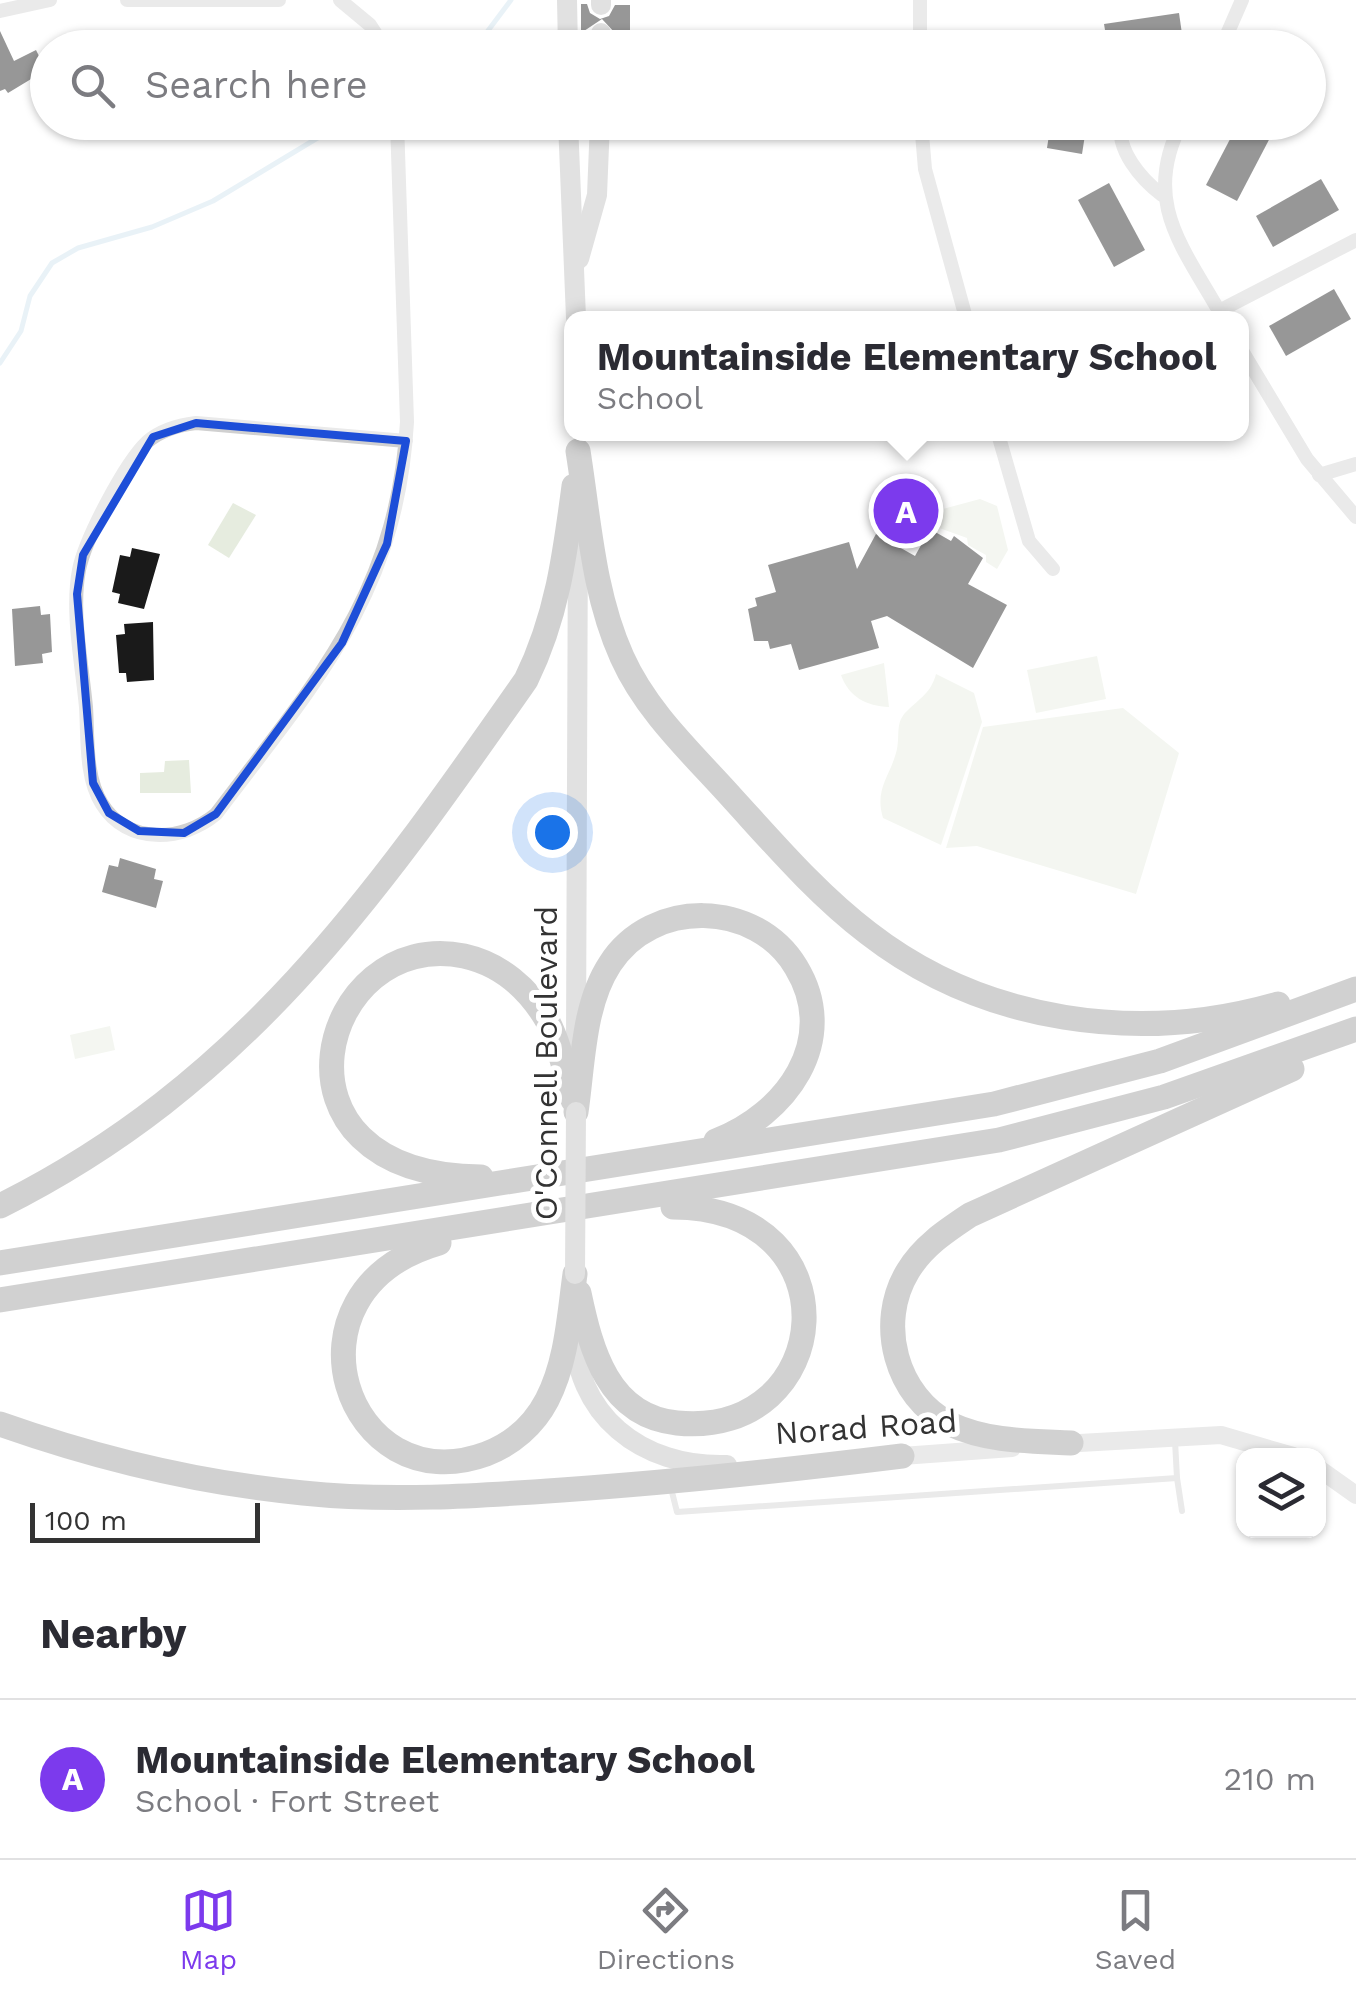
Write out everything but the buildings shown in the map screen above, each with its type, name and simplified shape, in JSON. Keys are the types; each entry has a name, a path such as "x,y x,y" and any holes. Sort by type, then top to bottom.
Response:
{"highway":[{"path":"578,442 603,602 634,680 675,734 795,866 870,935 978,994 1091,1022 1168,1024 1230,1016 1356,980"},
{"path":"0,1206 93,1155 181,1092 284,997 380,884 526,680 543,646 562,580 578,442"},
{"path":"576,1112 600,982 611,962 641,932 675,918 715,916 764,934 796,966 805,985 812,1028 806,1059 781,1102 764,1117 728,1136 600,1169"},
{"path":"551,1178 423,1173 376,1152 352,1129 336,1097 332,1045 340,1020 355,996 394,966 434,954 477,959 517,983 548,1022 576,1112"},
{"path":"0,1263 922,1118 1024,1097 1160,1060 1356,990"},
{"path":"0,1300 602,1207 1063,1126 1164,1097 1356,1029"},
{"path":"1072,1443 987,1436 950,1424 925,1408 908,1386 893,1338 896,1298 917,1258 970,1215 1356,1040"},
{"path":"575,1274 597,1364 624,1400 644,1413 692,1424 738,1418 758,1406 790,1370 799,1349 803,1308 794,1272 769,1234 726,1212 602,1207"},
{"path":"553,1215 422,1249 390,1264 372,1280 358,1297 343,1334 344,1370 355,1406 384,1442 428,1460 472,1459 506,1444 532,1422 557,1376 575,1274"},
{"path":"0,1424 167,1473 303,1493 420,1498 670,1482 902,1456"}],"main road":[{"path":"567,0 568,30"},
{"path":"569,140 576,311"},
{"path":"576,270 598,196 600,140"},
{"name":"O'Connell Boulevard","path":"575,1274 578,442"},
{"name":"Norad Road","path":"575,1274 574,1339 583,1382 606,1421 642,1449 705,1466 902,1456"}],"street":[{"path":"0,11 50,0"},
{"path":"127,0 279,0"},
{"path":"340,0 373,30"},
{"path":"920,0 920,30"},
{"path":"1229,30 1242,0"},
{"path":"398,140 406,441 395,517 376,578 332,658 216,814 197,828 163,836 118,822 102,804 90,772 77,584 88,542 139,451 164,431 196,423 406,441"},
{"path":"923,140 925,169 964,311"},
{"path":"1121,140 1128,156 1162,195 1219,311"},
{"path":"1162,195 1173,140"},
{"path":"1228,311 1356,240"},
{"path":"1249,362 1320,475 1356,517"},
{"path":"1000,441 1029,541 1053,569"},
{"path":"1320,475 1356,464"},
{"name":"Norad Road","path":"902,1456 1174,1435 1251,1440 1272,1448"},
{"path":"1326,1474 1356,1496"}],"lane":[{"path":"1174,1435 1182,1511"},
{"path":"670,1482 678,1512 1177,1478"}],"highlighted area":[{"path":"196,423 406,441 387,544 342,643 216,814 184,833 139,831 109,813 93,783 77,594 83,555 153,437"}],"shaded area":[{"path":"980,499 997,506 1008,550 997,569 986,562 986,555 968,545 967,538 931,525 928,513"},
{"path":"233,503 256,515 229,558 208,545"},
{"path":"1097,656 1106,699 1036,713 1027,670"},
{"path":"884,663 889,707 859,699 841,675"},
{"path":"936,674 974,693 982,722 941,845 883,818 881,808 882,790 897,749 901,720 928,691"},
{"path":"1123,708 1179,753 1136,894 977,846 946,848 983,727"},
{"path":"189,760 191,793 140,793 140,773 164,772 165,761"},
{"path":"110,1026 115,1050 75,1059 70,1035"}],"waterway":[{"path":"488,30 511,0"},
{"path":"0,363 21,331 30,296 52,263 78,248 152,227 213,201 314,140"}],"place":[{"name":"Mountainside Elementary School","path":"906,511"}]}
